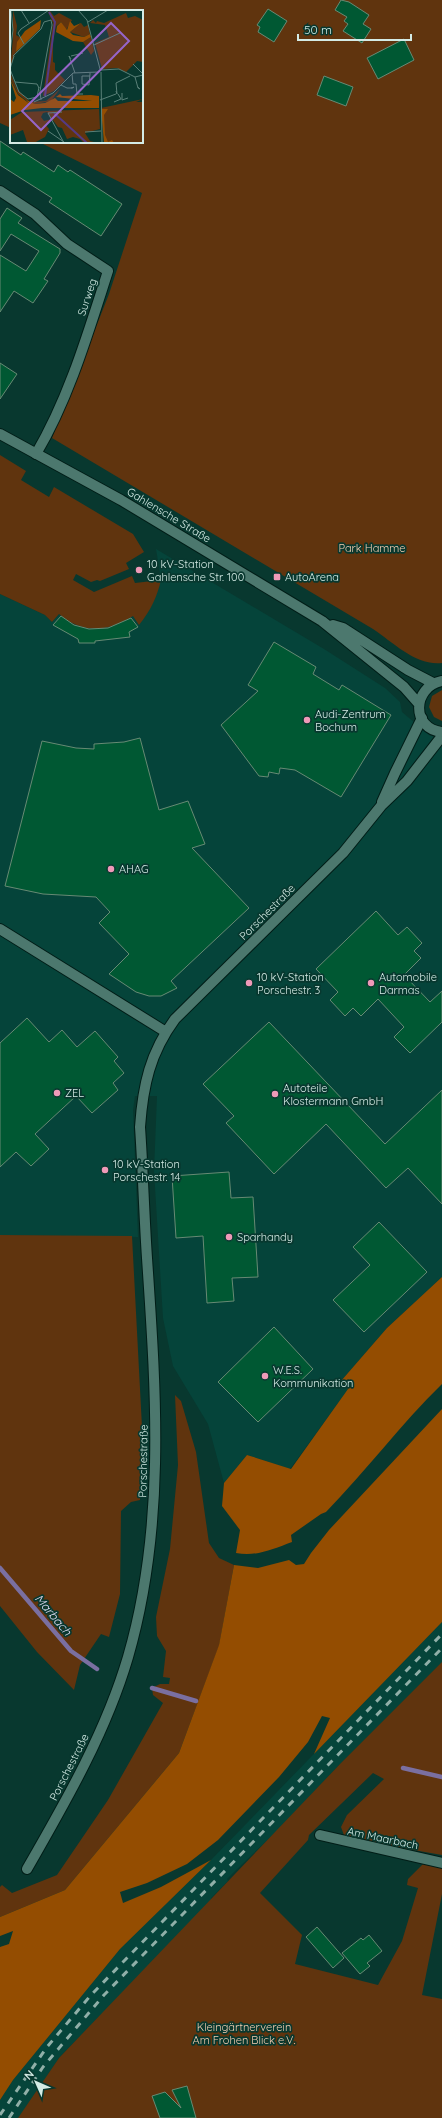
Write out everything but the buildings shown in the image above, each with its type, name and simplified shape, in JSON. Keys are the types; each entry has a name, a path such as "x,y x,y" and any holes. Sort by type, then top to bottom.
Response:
{"street":[{"name":"Surweg","path":"0,191 35,214 67,244 108,271 81,352 46,437 36,454"},
{"name":"Gahlensche Straße","path":"0,434 121,500 322,621 404,687 419,704"},
{"name":"Gahlensche Straße","path":"322,621 343,628 408,670 438,682"},
{"name":"Gahlensche Straße","path":"422,718 419,704 421,695 438,682"},
{"path":"422,718 431,729 442,732"},
{"name":"Porschestraße","path":"381,806 394,773 422,718"},
{"name":"Porschestraße","path":"27,1869 65,1803 103,1726 128,1657 138,1617 152,1542 157,1456 154,1353 140,1127 142,1101 154,1052 166,1032 187,1006 343,853 381,806 407,781 442,736"},
{"path":"0,928 166,1032"},
{"name":"Am Maarbach","path":"320,1835 442,1863"}],"shaded area":[{"path":"156,549 324,649 385,688 400,702 402,712 429,735 442,740 442,1277 387,1328 341,1381 349,1388 290,1469 247,1455 224,1483 208,1424 173,1366 163,1318 154,1171 157,1096 135,1096 133,1110 138,1237 0,1235 0,594 45,615 52,622 59,614 74,625 84,628 99,629 161,580"},
{"path":"442,1277 442,1384 412,1415 326,1512 291,1535 292,1542 271,1550 257,1553 236,1553 240,1530 222,1506 224,1483 247,1455 291,1469 348,1389 341,1381 387,1328"},
{"path":"442,1409 442,1622 314,1754 330,1718 322,1716 308,1742 279,1777 218,1840 187,1864 147,1883 120,1892 123,1903 161,1887 211,1860 120,1949 13,2080 0,2100 0,1947 9,1944 13,1931 0,1936 0,1917 65,1890 179,1753 219,1645 234,1565 258,1568 289,1560 296,1565 304,1564 329,1530"},
{"path":"442,1622 442,1662 340,1764 278,1830 227,1879 228,1881 211,1898 212,1900 59,2058 19,2118 0,2118 0,2100 13,2080 120,1949 211,1860"}],"green space":[{"name":"Park Hamme","path":"0,0 442,0 442,663 432,663 414,657 373,629 52,438 109,294 142,193 41,143 143,143 143,10 10,10 10,128 0,123"},
{"path":"0,455 26,471 21,480 49,497 54,487 133,534 144,552 126,563 129,569 100,581 97,580 91,582 76,574 73,580 94,592 132,576 135,583 161,580 153,603 139,625 133,616 105,628 86,628 77,625 59,614 52,622 45,615 0,594"},
{"path":"442,690 442,721 434,717 429,707 432,696"},
{"path":"0,1235 132,1236 142,1427 140,1500 131,1502 121,1511 120,1594 109,1637 101,1634 80,1665 74,1690 37,1652 0,1606"},
{"path":"175,1395 181,1401 196,1452 209,1543 219,1558 234,1565 219,1646 179,1753 65,1890 0,1917 0,1887 2,1885 12,1893 57,1875 108,1800 163,1703 153,1695 152,1688 160,1684 169,1684 170,1678 163,1677 166,1651 157,1636 156,1617 170,1549 178,1465"},
{"name":"Kleingärtnerverein Am Frohen Blick e.V.","path":"442,1662 442,1855 345,1838 341,1827 347,1815 384,1779 373,1773 309,1835 308,1840 260,1893 302,1935 295,1964 378,1985 402,1941 418,1888 407,1885 408,1879 423,1864 442,1868 442,1894 422,1995 442,1999 442,2118 18,2118 59,2058 340,1764"}],"waterway":[{"name":"Marbach","path":"0,1568 71,1651 97,1669"},
{"name":"Marbach","path":"152,1688 196,1701"},
{"name":"Marbach","path":"403,1768 442,1777"}],"railway":[{"path":"0,2115 47,2047 91,1995 442,1634"},
{"path":"9,2118 43,2067 104,1995 442,1648"}],"place":[{"name":"10 kV-Station Gahlensche Str. 100","path":"139,570"},
{"name":"AutoArena","path":"277,577"},
{"name":"Audi-Zentrum Bochum","path":"307,720"},
{"name":"AHAG","path":"111,869"},
{"name":"10 kV-Station Porschestr. 3","path":"249,983"},
{"name":"Automobile Darmas","path":"371,983"},
{"name":"ZEL","path":"57,1093"},
{"name":"Autoteile Klostermann GmbH","path":"275,1094"},
{"name":"10 kV-Station Porschestr. 14","path":"105,1170"},
{"name":"Sparhandy","path":"229,1237"},
{"name":"W.E.S. Kommunikation","path":"265,1376"}]}
